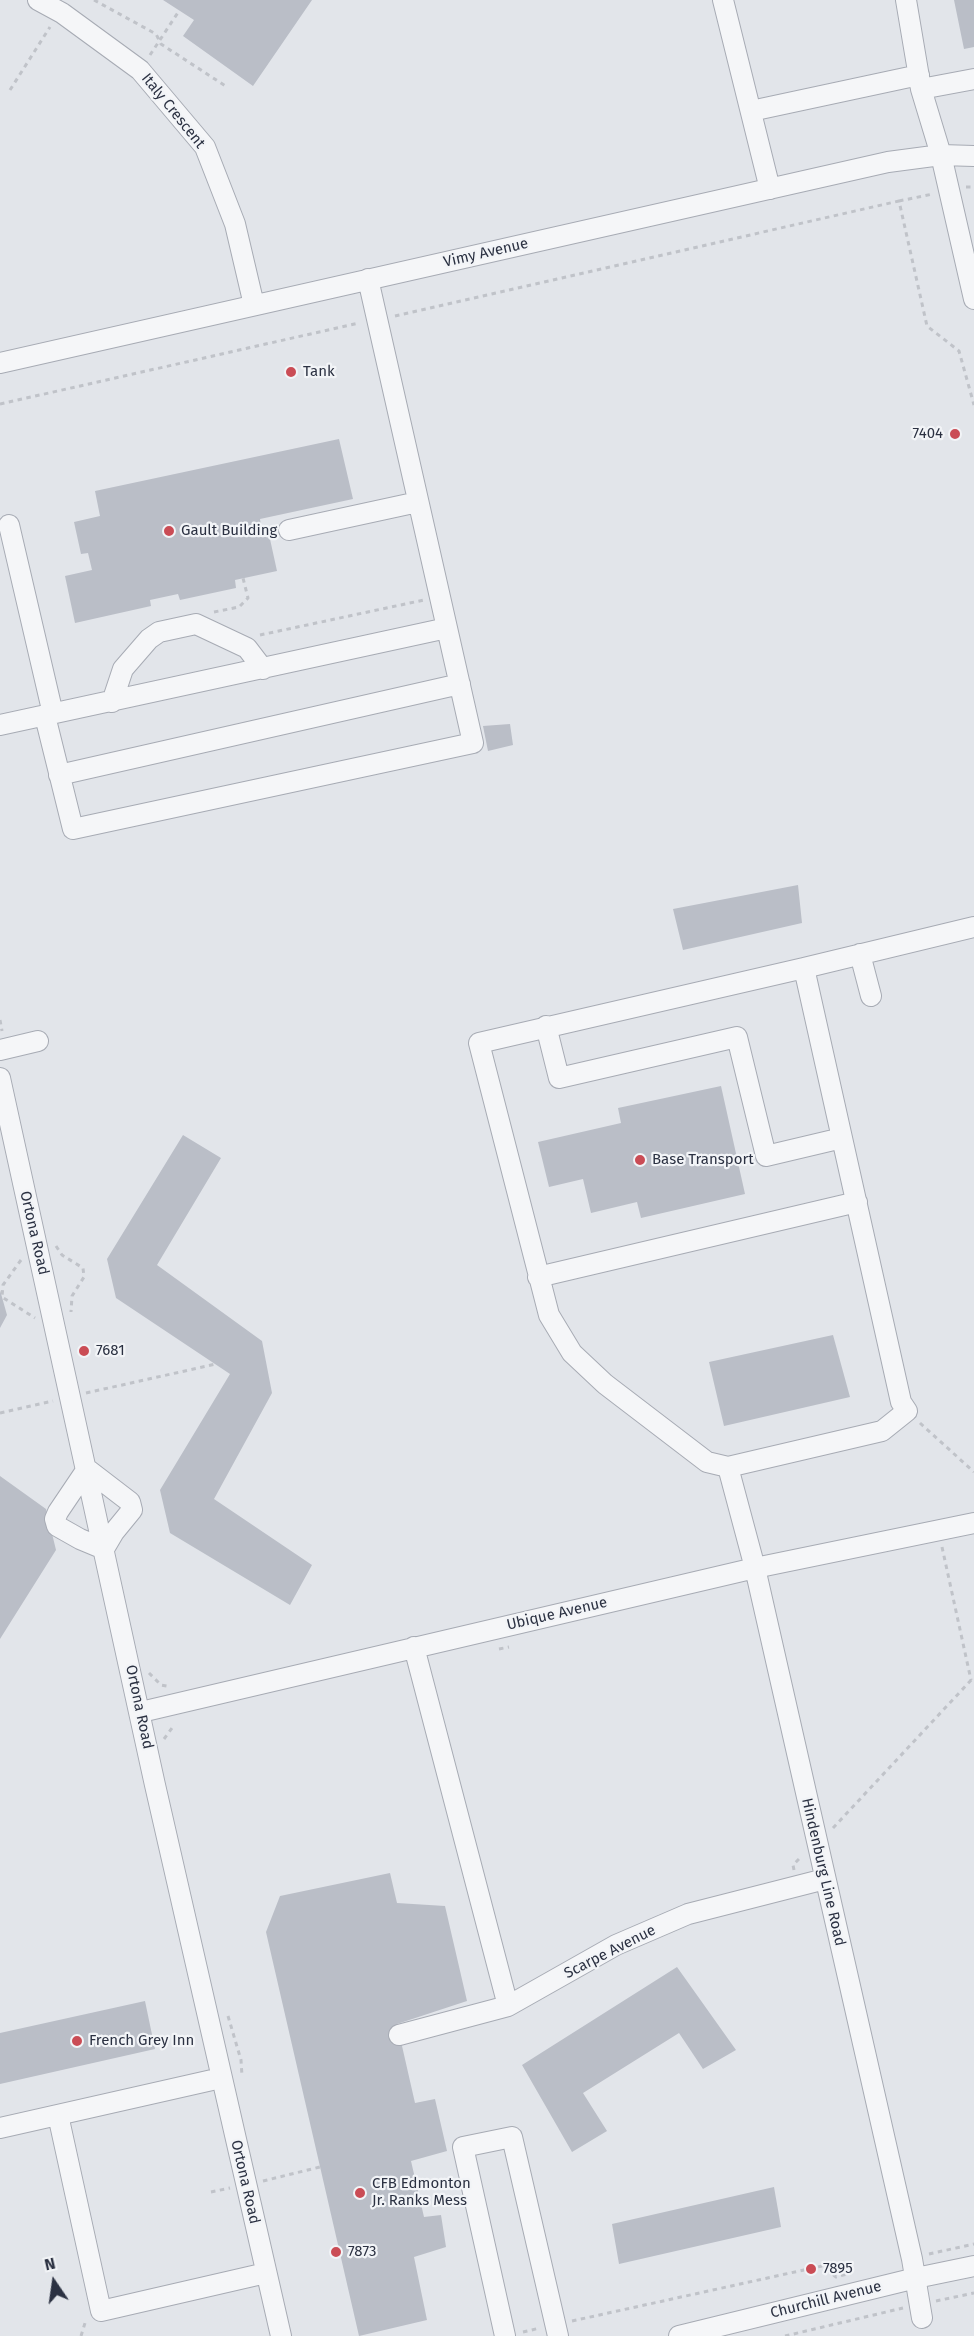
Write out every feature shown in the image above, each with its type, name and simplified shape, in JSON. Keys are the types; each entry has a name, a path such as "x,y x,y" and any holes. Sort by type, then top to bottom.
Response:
{"street":[{"name":"Italy Crescent","path":"38,0 60,12 140,70 205,147 235,224 254,305"},
{"path":"723,0 770,189"},
{"path":"906,0 920,82 941,155 974,299"},
{"path":"751,111 920,82 974,79"},
{"name":"Vimy Avenue","path":"0,363 888,162 941,155 974,156"},
{"path":"9,525 73,829 473,743 368,279"},
{"path":"289,530 418,502"},
{"path":"112,702 123,669 149,639 159,632 196,624 247,648 263,669"},
{"path":"0,725 447,628"},
{"path":"60,775 460,684"},
{"path":"804,968 901,1402 907,1412 882,1431 728,1467 707,1462 605,1384 572,1353 549,1315 479,1043 974,927"},
{"path":"860,954 871,996"},
{"path":"546,1026 559,1078 737,1037 766,1156 842,1137"},
{"path":"0,1050 38,1041"},
{"name":"Ortona Road","path":"0,1078 280,2336"},
{"path":"538,1277 856,1202"},
{"name":"Hindenburg Line Road","path":"728,1467 755,1568 914,2268 921,2312"},
{"path":"87,1469 130,1502 132,1510 114,1532 105,1549 70,1534 57,1526 55,1519 87,1469"},
{"name":"Ubique Avenue","path":"141,1712 755,1568 974,1523"},
{"path":"414,1647 508,2006"},
{"name":"Scarpe Avenue","path":"399,2036 508,2006 616,1945 688,1914 825,1879"},
{"path":"0,2128 221,2078"},
{"path":"58,2115 101,2311 266,2273"},
{"path":"513,2334 463,2147 512,2137 556,2330"},
{"name":"Churchill Avenue","path":"679,2336 914,2268 974,2266"}],"path":[{"path":"94,0 156,34 161,44 227,87"},
{"path":"147,59 179,10"},
{"path":"10,90 60,12"},
{"path":"0,404 899,201 927,326 959,351 974,405"},
{"path":"215,616 209,614 239,607 248,598 243,578"},
{"path":"255,635 428,599"},
{"path":"83,1394 216,1364"},
{"path":"907,1412 974,1472"},
{"path":"941,1544 970,1680"},
{"path":"147,1668 161,1685 176,1689"},
{"path":"914,2268 974,2244"},
{"path":"513,2334 556,2330 822,2266 836,2277 848,2274"},
{"path":"785,2336 921,2312 974,2293"},
{"path":"81,2336 85,2323"}],"building":[{"path":"163,0 312,0 253,86 183,36 194,20"},
{"path":"954,0 974,0 974,47 964,49"},
{"name":"Gault Building","path":"339,439 353,499 260,519 262,532 268,530 277,571 235,580 236,588 180,600 178,594 150,600 151,606 75,623 65,576 92,570 88,553 81,554 74,522 100,516 95,491"},
{"path":"510,724 513,745 488,751 483,726"},
{"path":"798,885 802,923 683,950 673,909"},
{"name":"Base Transport","path":"721,1086 745,1194 641,1218 637,1202 591,1213 583,1179 549,1187 538,1142 621,1123 618,1108"},
{"path":"183,1135 221,1158 157,1265 262,1341 272,1393 214,1499 312,1565 290,1605 170,1533 160,1490 230,1374 116,1298 107,1259"},
{"path":"0,1290 7,1315 0,1328"},
{"path":"833,1335 850,1397 724,1426 709,1362"},
{"path":"0,1476 46,1509 56,1550 0,1639"},
{"path":"390,1873 397,1903 445,1906 467,2001 397,2024 415,2103 435,2099 447,2151 411,2161 424,2217 441,2215 446,2247 414,2257 427,2320 359,2336 266,1932 280,1896"},
{"path":"677,1967 736,2050 703,2069 679,2033 583,2093 607,2131 572,2152 522,2065"},
{"name":"French Grey Inn","path":"145,2001 155,2049 0,2084 0,2033"},
{"path":"774,2187 781,2227 619,2264 612,2224"}],"place":[{"name":"Tank","path":"291,372"},
{"name":"7404","path":"955,434"},
{"name":"Gault Building","path":"169,531"},
{"name":"Base Transport","path":"640,1160"},
{"name":"7681","path":"84,1351"},
{"name":"French Grey Inn","path":"77,2041"},
{"name":"CFB Edmonton Jr. Ranks Mess","path":"360,2193"},
{"name":"7873","path":"336,2252"},
{"name":"7895","path":"811,2269"}]}
